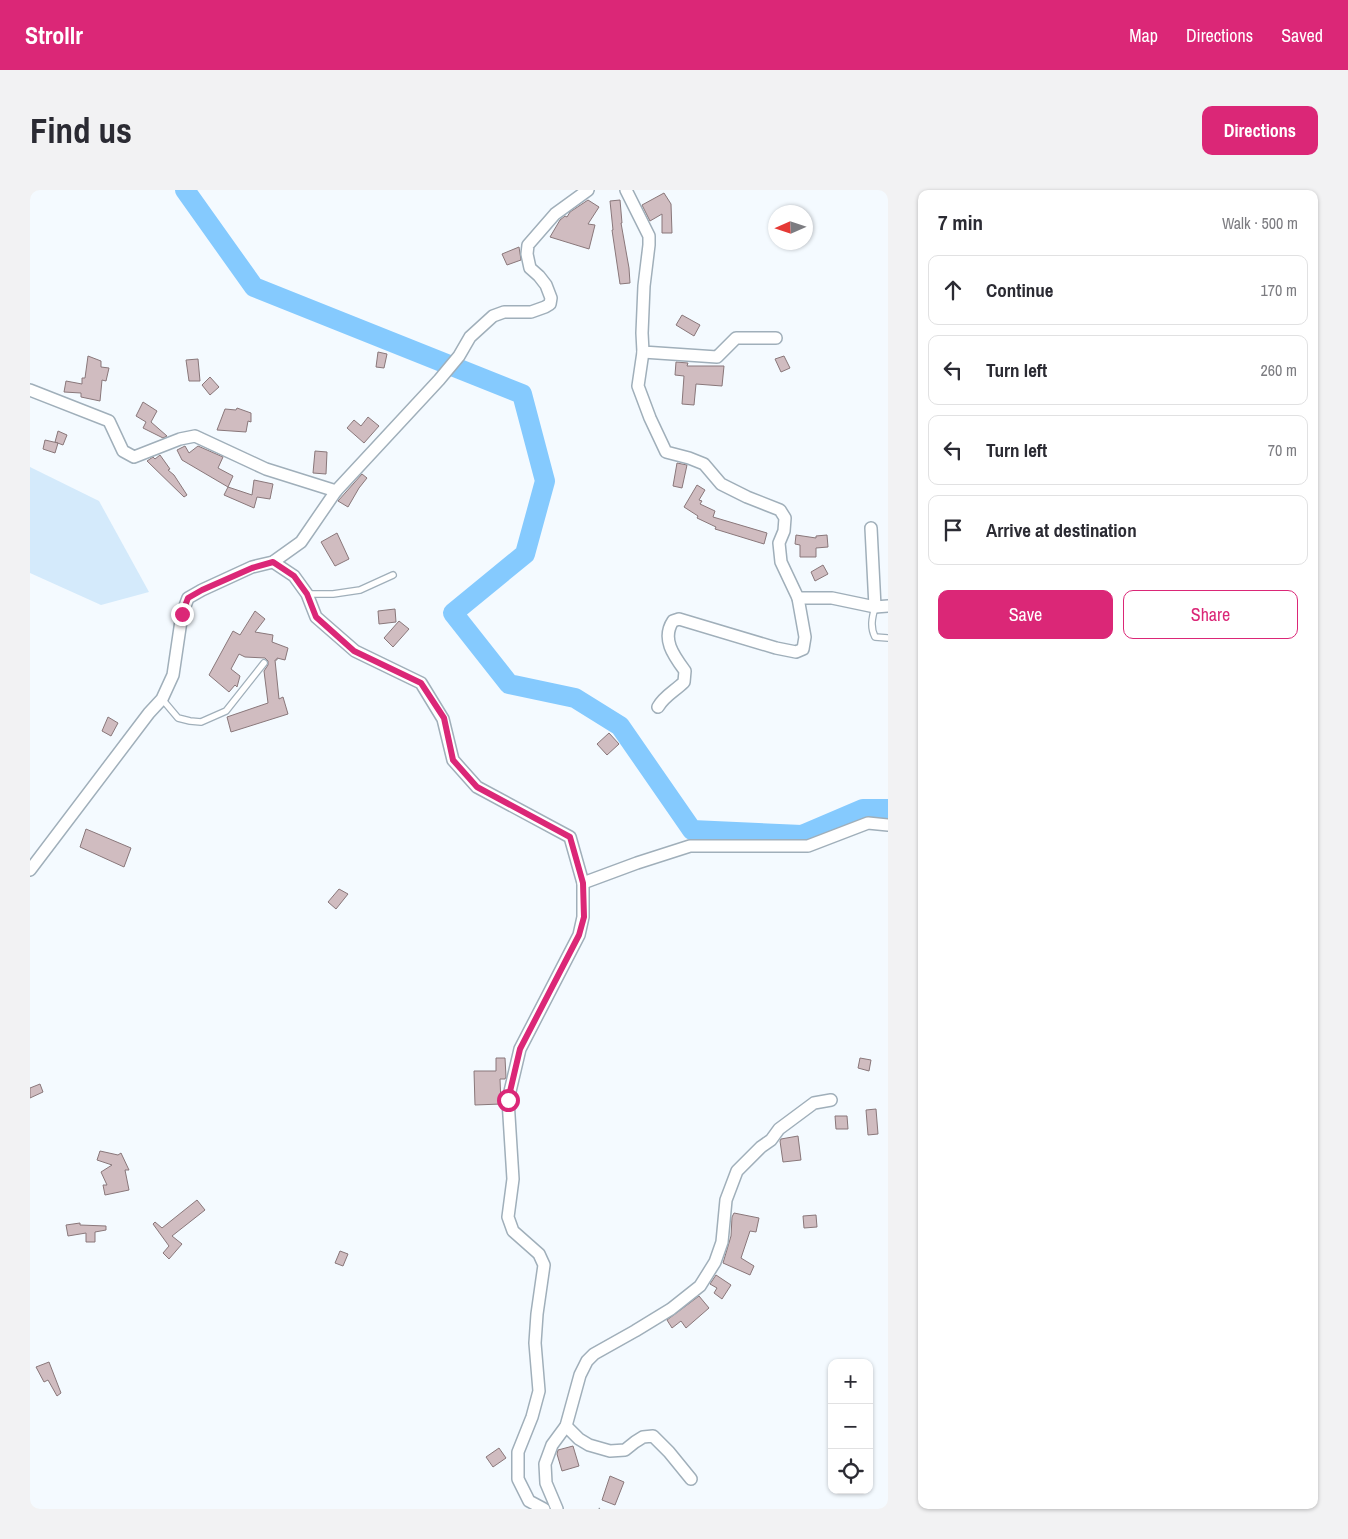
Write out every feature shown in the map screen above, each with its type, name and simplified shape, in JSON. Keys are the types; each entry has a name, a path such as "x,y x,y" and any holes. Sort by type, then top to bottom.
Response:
{"street":[{"path":"30,870 149,713 162,699 173,675 182,614 188,598 252,568 273,562 301,542 336,491 440,380 459,356 470,337 493,316 504,312 531,312 545,308 550,304 551,298 546,285 530,268 527,254 528,245 555,214 588,190"},
{"path":"626,190 649,236 642,333 643,352 638,386 650,418 666,452 704,464 721,484 747,498 780,510 785,518 784,531 780,543 781,562 798,598 805,636 803,648 796,652 776,648 679,619 673,620 669,627 668,642 685,671 684,682 664,697 658,707"},
{"path":"643,352 717,356 736,338 776,338"},
{"path":"30,390 109,421 123,451 134,457 180,439 195,436 266,469 336,491"},
{"path":"871,528 875,607"},
{"path":"273,562 294,576 307,594 316,617 354,651 421,683 444,718 453,760 477,787 570,837 583,883 584,917 579,935 520,1049 508,1100 513,1179 508,1217 513,1231 539,1254 544,1265 535,1343 538,1391 532,1417 518,1452 518,1479 529,1501 544,1509"},
{"path":"798,598 832,598 875,607 888,606"},
{"path":"583,883 690,846 808,846 868,824 888,825"},
{"path":"557,1509 546,1483 545,1464 552,1445 566,1426 582,1369 594,1354 636,1331 700,1286 715,1262 722,1242 726,1200 737,1171 761,1147 771,1140 779,1129 814,1103 831,1100"},
{"path":"566,1426 579,1439 589,1445 610,1451 625,1450 643,1437 653,1436 664,1446 691,1479"}],"lane":[{"path":"307,594 333,594 360,590 393,575"},
{"path":"875,607 872,630 875,637 888,638"},
{"path":"162,699 178,718 201,722 226,711 264,663"}],"path":[{"path":"599,1509 603,1506"}],"shaded area":[{"path":"30,467 99,501 149,592 101,605 30,573"}],"building":[{"path":"664,193 671,204 672,233 662,233 662,214 650,221 642,205"},
{"path":"588,200 599,207 588,224 595,225 589,249 550,237 560,220 565,216 567,217 570,212"},
{"path":"620,200 621,223 630,283 620,284 610,201"},
{"path":"519,247 521,260 507,265 502,254"},
{"path":"682,315 700,325 694,336 676,325"},
{"path":"378,352 387,354 384,368 376,367"},
{"path":"88,356 101,361 101,367 109,368 106,381 102,380 100,401 81,397 81,393 64,392 66,381 82,384 82,378 85,378"},
{"path":"784,356 790,368 781,372 775,359"},
{"path":"198,359 200,381 189,381 186,360"},
{"path":"676,362 688,363 687,366 724,366 722,386 696,384 694,405 682,404 684,376 675,375"},
{"path":"210,377 219,387 210,395 202,385"},
{"path":"143,402 157,411 151,422 167,436 163,438 143,428 146,422 136,416"},
{"path":"237,408 251,413 251,422 248,421 246,432 217,430 225,409 236,410"},
{"path":"368,417 379,426 364,443 347,428 354,420 361,426"},
{"path":"58,431 67,435 63,445 55,442"},
{"path":"45,440 58,443 55,453 43,449"},
{"path":"185,446 189,453 198,446 223,457 218,468 233,476 228,487 182,460 177,450"},
{"path":"315,451 327,452 326,474 313,473"},
{"path":"160,455 170,469 168,470 174,475 187,495 184,497 147,461 153,457 155,459"},
{"path":"677,463 687,465 682,488 673,486"},
{"path":"362,474 367,478 348,507 338,501"},
{"path":"254,480 273,484 270,499 257,497 254,508 224,495 228,487 252,495"},
{"path":"697,485 705,490 699,500 702,501 700,504 715,511 713,517 767,533 764,544 715,529 716,527 697,518 698,516 684,507"},
{"path":"337,533 349,559 335,566 321,542"},
{"path":"796,535 816,538 816,536 827,535 828,547 816,548 816,557 800,557 800,545 795,544"},
{"path":"823,565 828,574 815,581 811,572"},
{"path":"395,609 396,622 379,624 378,611"},
{"path":"255,611 265,619 255,632 273,635 272,642 288,648 285,660 277,658 275,660 279,699 283,697 288,714 231,732 227,717 268,703 264,671 268,661 265,658 245,657 239,654 231,669 240,676 237,687 235,685 229,692 209,675 233,631 240,635"},
{"path":"399,621 409,629 393,647 384,638"},
{"path":"108,717 118,723 111,736 102,731"},
{"path":"609,733 619,744 607,755 597,744"},
{"path":"86,829 131,848 124,867 80,847"},
{"path":"339,889 348,894 336,909 328,902"},
{"path":"496,1058 505,1058 506,1077 505,1079 500,1079 501,1104 475,1105 474,1071 496,1071"},
{"path":"860,1058 871,1060 869,1071 858,1068"},
{"path":"40,1084 43,1092 30,1098 30,1088"},
{"path":"876,1109 878,1134 868,1135 866,1110"},
{"path":"835,1116 847,1116 848,1129 836,1129"},
{"path":"798,1136 801,1160 783,1162 781,1139"},
{"path":"100,1151 118,1155 121,1153 129,1170 125,1170 129,1190 105,1195 103,1185 107,1185 101,1172 112,1165 97,1160"},
{"path":"197,1200 205,1210 172,1236 182,1244 169,1259 163,1253 169,1246 153,1224 155,1222 162,1228"},
{"path":"734,1213 759,1218 756,1232 750,1231 741,1258 754,1266 750,1275 723,1263 731,1236"},
{"path":"816,1215 817,1227 804,1228 803,1216"},
{"path":"80,1223 80,1225 106,1226 106,1230 95,1232 95,1242 86,1242 86,1233 68,1236 66,1225"},
{"path":"340,1251 348,1254 343,1266 335,1263"},
{"path":"716,1275 731,1285 722,1299 714,1293 717,1288 710,1284"},
{"path":"699,1296 709,1308 686,1328 681,1321 672,1328 667,1320"},
{"path":"49,1362 61,1393 57,1396 48,1380 44,1382 36,1367"},
{"path":"573,1446 579,1466 562,1471 557,1454 558,1450"},
{"path":"499,1448 506,1458 493,1467 486,1457"},
{"path":"610,1476 624,1482 615,1505 602,1500"}],"waterway":[{"path":"185,190 254,287 522,394 545,481 525,554 453,613 509,684 575,698 620,726 692,830 802,835 863,809 888,809"}],"route":[{"path":"182,614 188,598 202,590 252,568 273,562 294,576 307,594 316,617 354,651 421,683 444,718 453,760 477,787 570,837 583,883 584,917 579,935 520,1049 508,1100"}]}
